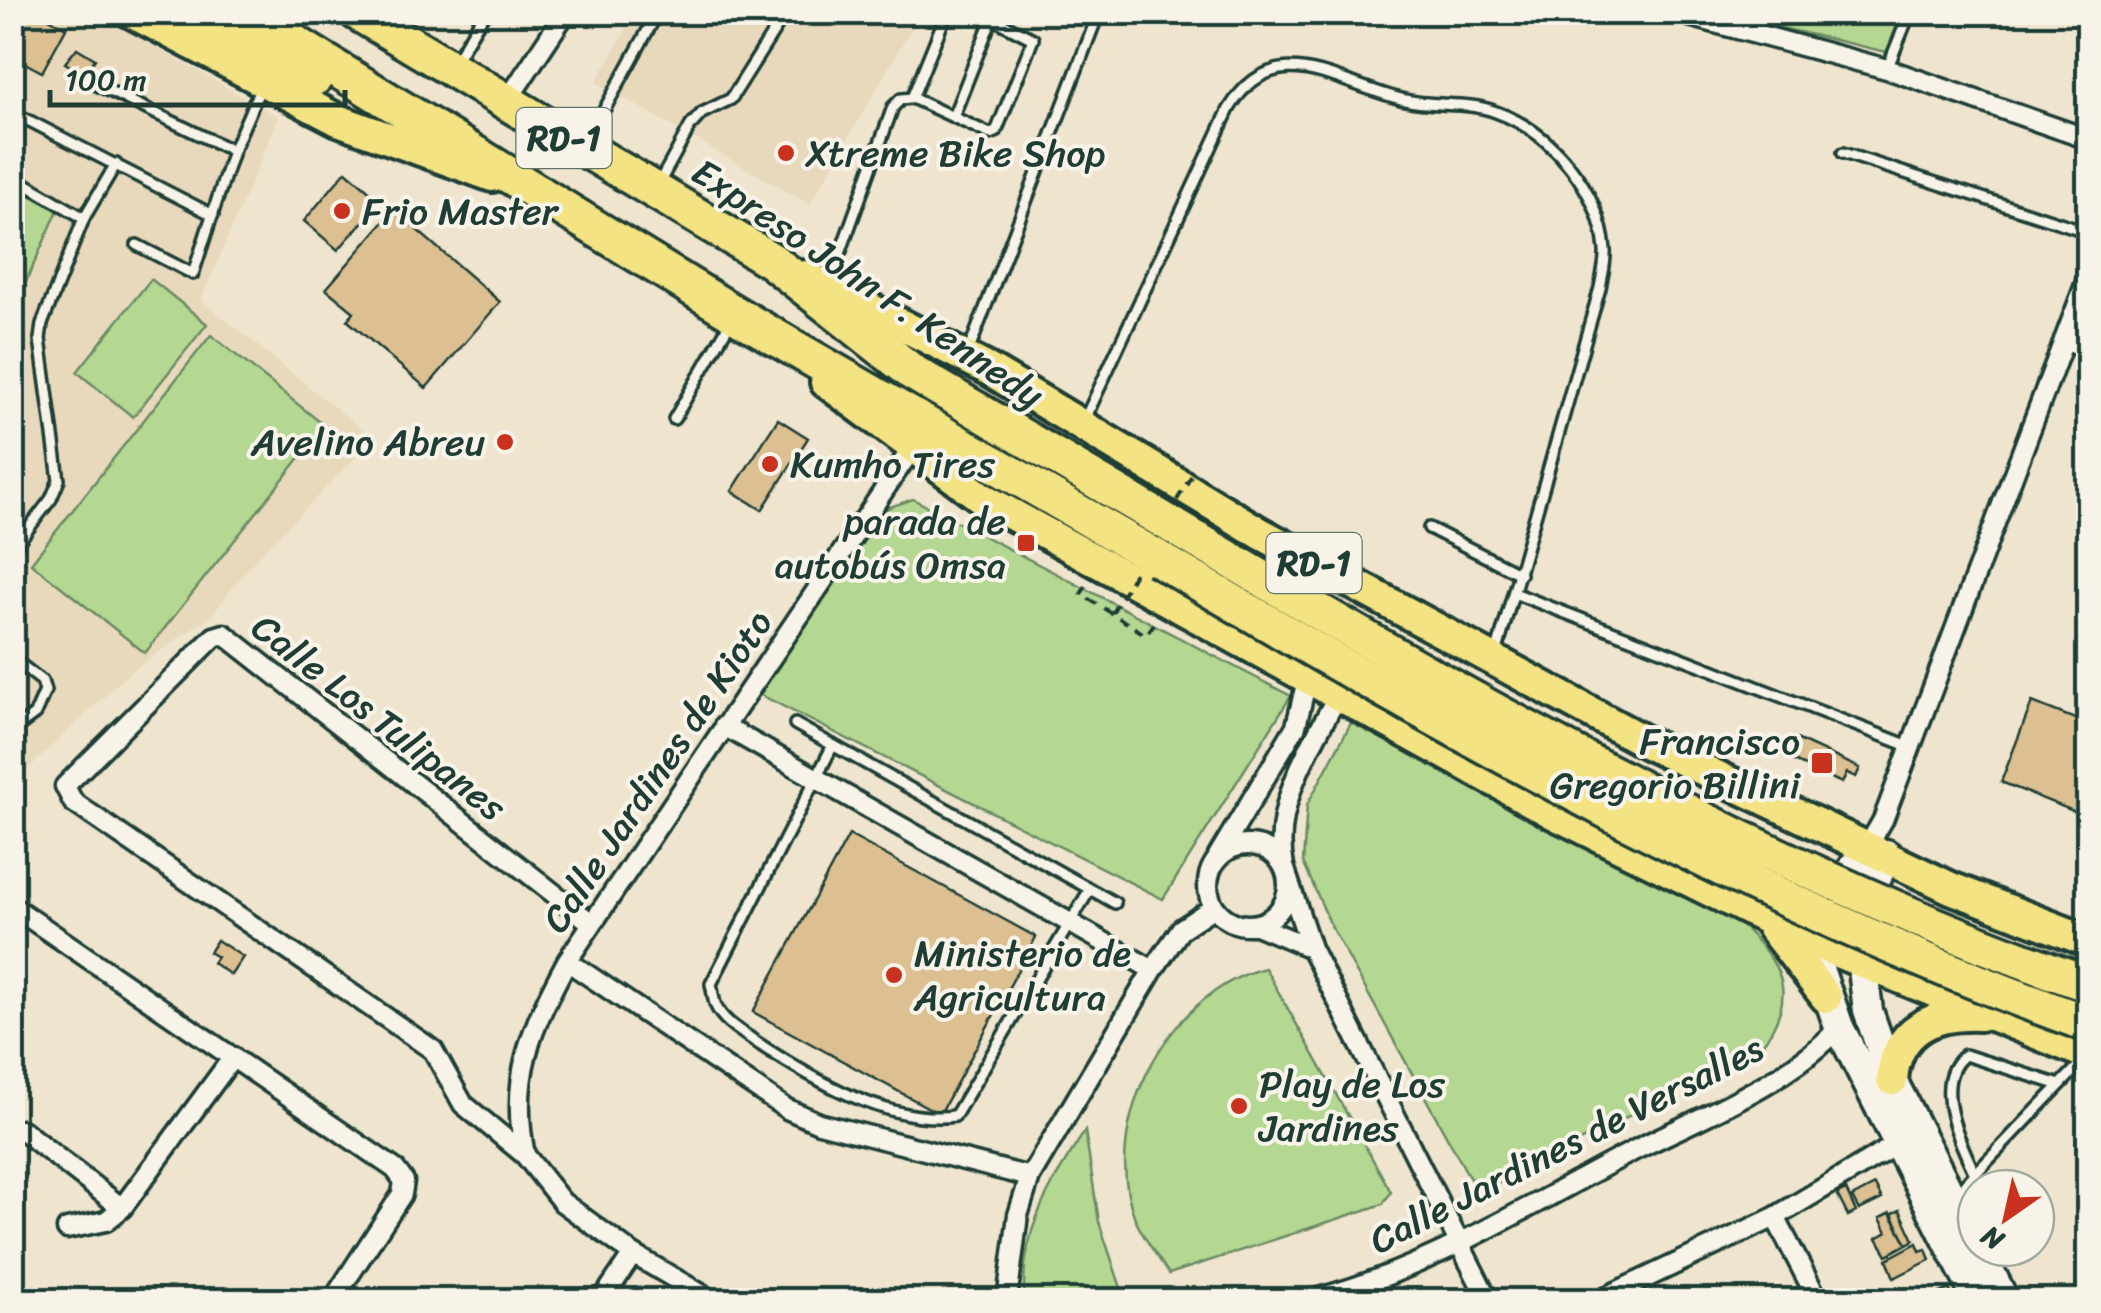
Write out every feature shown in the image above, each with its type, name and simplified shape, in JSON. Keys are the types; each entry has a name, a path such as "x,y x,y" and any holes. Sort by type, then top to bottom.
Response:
{"highway":[{"path":"194,12 298,73 370,90"},
{"name":"RD-1","path":"244,12 535,191"},
{"name":"Expreso John F. Kennedy","path":"357,12 772,261 912,372 1166,542 1502,753 1816,916 2088,1024"},
{"name":"Expreso John F. Kennedy","path":"535,191 735,314 1780,861 1925,924 2088,984"}],"main road":[{"name":"RD-1","path":"131,12 338,120 535,191"},
{"name":"RD-1","path":"772,261 966,358 1276,542 1647,743 1786,810 1879,840 1952,888 2088,941"},
{"name":"RD-1","path":"735,314 982,498 1337,697 1818,944 2088,1054"},
{"path":"1786,810 1816,852 1816,882 1811,894 1791,909 1758,915 1826,997"},
{"path":"1879,840 1825,909 1818,944 1826,997 1978,1300"},
{"path":"1879,840 1858,928 1868,1011 1892,1080 1956,1206"},
{"path":"1915,983 1901,956 1900,924 1922,894 1952,888"},
{"path":"1892,1080 1894,1058 1901,1044 1926,1022 1956,1014 1994,1016"},
{"path":"1988,1268 2004,1300"}],"street":[{"path":"505,104 566,12"},
{"path":"1674,12 1887,69 2088,138"},
{"path":"1879,840 1908,746 2088,277"},
{"path":"2064,340 2088,349"},
{"name":"Calle Jardines de Kioto","path":"525,1155 517,1090 535,1020 567,961 913,447"},
{"name":"Calle Los Tulipanes","path":"525,1155 463,1104 433,1050 73,802 65,786 214,637 224,634 590,922"},
{"path":"1306,680 1296,726 1214,862 1208,884 1214,907 1233,922 1256,924 1311,948"},
{"path":"1337,697 1290,791 1279,844 1286,873 1311,948 1488,1300"},
{"path":"724,726 1153,970"},
{"path":"1214,862 1224,852 1251,845 1276,856 1286,873 1288,892 1277,913 1256,924"},
{"path":"12,906 394,1169 404,1181 402,1194 333,1300"},
{"path":"1007,1300 1018,1215 1030,1177 1153,970 1181,929 1214,907"},
{"path":"567,961 786,1109 820,1123 1030,1177"},
{"name":"Calle Jardines de Versalles","path":"1310,1300 1458,1242 1801,1063 1839,1028"},
{"path":"67,1229 106,1221 122,1208 233,1057"},
{"path":"22,1130 122,1208"},
{"path":"1598,1300 1775,1217 1898,1144"},
{"path":"525,1155 562,1202 633,1254 711,1300"},
{"path":"1775,1217 1818,1300"},
{"path":"602,1300 633,1254"}],"lane":[{"path":"450,70 485,12"},
{"path":"583,149 658,12"},
{"path":"654,192 691,125 702,112 731,99 786,12"},
{"path":"912,98 947,12"},
{"path":"828,287 894,107 902,99 912,98 990,134 996,132 1032,45 1029,34 980,12"},
{"path":"966,358 1099,12"},
{"path":"1897,12 1906,24"},
{"path":"1887,69 1910,12"},
{"path":"953,118 992,18"},
{"path":"1080,428 1229,109 1242,86 1258,74 1294,66 1410,102 1448,102 1495,111 1529,127 1563,158 1595,204 1606,252 1600,288 1495,659"},
{"path":"137,245 193,274 233,151 264,82"},
{"path":"95,84 233,151"},
{"path":"12,112 213,215"},
{"path":"1843,153 2088,232"},
{"path":"12,550 51,500 59,480 40,340 84,218 116,164"},
{"path":"12,176 84,218"},
{"path":"674,420 735,314"},
{"path":"1430,528 1520,574"},
{"path":"1514,593 1908,746"},
{"path":"12,658 42,681 45,690 35,714 12,731"},
{"path":"795,724 1116,903"},
{"path":"833,745 711,984 716,1008 731,1025 802,1072 857,1099 938,1119 954,1116 1073,924 1090,889"},
{"path":"1981,1168 2088,1054"},
{"path":"1973,1168 1946,1092 1954,1064 1965,1055 2060,1085"},
{"path":"1952,1198 1956,1194"}],"path":[{"path":"1081,594 1146,635"}],"shaded area":[{"path":"13,13 95,13 279,117 201,300 374,439 255,560 211,616 130,672 13,783"},
{"path":"636,13 920,13 810,205 596,82"}],"green space":[{"path":"1717,13 1909,13 1891,53"},
{"path":"13,186 58,210 13,311"},
{"path":"151,279 207,324 133,417 77,372"},
{"path":"211,335 325,426 145,653 31,563"},
{"path":"913,499 1291,696 1163,899 757,693 887,508"},
{"path":"1351,723 1737,921 1766,952 1781,981 1780,1012 1759,1049 1478,1193 1333,930 1303,862 1307,805"},
{"name":"Play de Los Jardines","path":"1265,968 1391,1192 1383,1204 1169,1274 1136,1221 1126,1184 1126,1145 1134,1106 1150,1068 1171,1034 1198,1004 1230,982"},
{"path":"1085,1131 1099,1222 1125,1300 1025,1300 1026,1253 1039,1211"}],"building":[{"path":"12,12 39,12 66,28 42,72 12,56"},
{"path":"77,48 95,59 85,75 65,63"},
{"name":"Frio Master","path":"346,171 381,201 338,250 304,221"},
{"path":"394,210 500,302 426,388 347,320 354,312 326,289"},
{"name":"Kumho Tires","path":"778,419 808,438 762,510 732,491"},
{"path":"2088,617 2088,648 2079,644"},
{"path":"2032,702 2088,724 2088,817 2001,782"},
{"name":"Francisco Gregorio Billini","path":"1792,737 1860,768 1856,777 1847,773 1842,783 1783,756"},
{"name":"Ministerio de Agricultura","path":"849,835 1036,937 940,1114 753,1012"},
{"path":"217,940 243,957 231,975 213,963 217,957 209,952"},
{"path":"1875,1185 1882,1199 1859,1210 1852,1197"},
{"path":"1846,1190 1856,1212 1848,1216 1837,1194"},
{"path":"1900,1210 1914,1240 1907,1244 1892,1214"},
{"path":"1890,1213 1907,1244 1887,1255 1877,1238 1887,1232 1880,1218"},
{"path":"1917,1243 1920,1251 1926,1249 1930,1260 1894,1278 1887,1259"},
{"path":"1949,1289 1955,1300 1925,1300"}],"place":[{"name":"Xtreme Bike Shop","path":"786,153"},
{"name":"Frio Master","path":"342,211"},
{"name":"Avelino Abreu","path":"505,442"},
{"name":"Kumho Tires","path":"770,464"},
{"name":"parada de autobús Omsa","path":"1026,543"},
{"name":"Francisco Gregorio Billini","path":"1822,763"},
{"name":"Ministerio de Agricultura","path":"894,975"},
{"name":"Play de Los Jardines","path":"1239,1106"}]}
